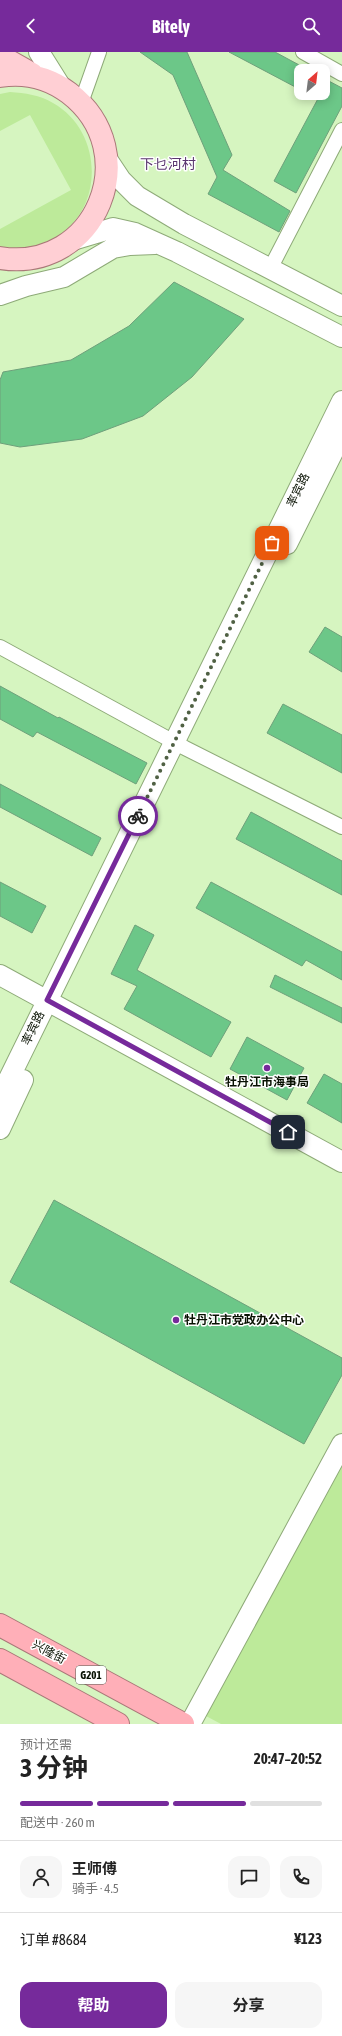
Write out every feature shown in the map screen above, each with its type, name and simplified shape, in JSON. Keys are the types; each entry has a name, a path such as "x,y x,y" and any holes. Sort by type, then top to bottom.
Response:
{"highway":[{"name":"兴隆街","path":"0,1625 183,1724"},
{"name":"G201","path":"0,1660 118,1724"}],"main road":[{"path":"0,56 38,77 61,87 82,103 94,120 103,138 107,159 106,181 100,203 89,223 73,240 33,258 4,262"},
{"path":"0,76 13,74 38,77"}],"street":[{"path":"38,52 61,87"},
{"path":"82,103 96,57 99,52"},
{"path":"303,52 342,74"},
{"path":"270,269 342,130"},
{"path":"107,159 121,180 137,196 184,224 342,306"},
{"path":"73,240 113,228 135,232 342,337"},
{"path":"0,295 26,286 64,277 113,248 130,245 160,244"},
{"name":"率宾路","path":"0,1097 53,1003 180,745 342,401"},
{"name":"率宾路","path":"180,745 342,434"},
{"path":"0,647 180,745 342,827"},
{"path":"0,975 342,1162"},
{"name":"率宾路","path":"0,1129 53,1003"},
{"path":"190,1724 342,1444"}],"green space":[{"path":"10,92 38,96 53,103 68,114 80,128 87,145 91,162 91,180 88,198 80,214 68,228 56,237 43,244 29,248 0,248 0,229 71,190 30,115 0,131 0,94"},
{"path":"342,1465 342,1724 221,1724 206,1716"}],"building":[{"path":"140,52 187,52 232,155 223,170 290,211 279,232 208,194 217,177 173,75"},
{"path":"229,52 275,52 297,64 294,64 294,86"},
{"path":"330,82 342,88 342,106 296,193 274,181 317,100 330,100"},
{"path":"174,282 244,319 192,377 143,416 82,439 20,447 0,443 0,380 3,372 71,360 129,326"},
{"path":"325,627 342,637 342,672 309,652"},
{"path":"0,686 58,718 59,717 147,763 136,784 37,732 33,737 0,719"},
{"path":"283,704 342,735 342,773 267,733"},
{"path":"0,784 101,838 92,856 0,807"},
{"path":"251,812 342,861 342,895 236,839"},
{"path":"0,882 46,906 32,933 0,916"},
{"path":"211,882 342,952 342,980 306,960 302,966 196,908"},
{"path":"135,925 154,935 137,970 231,1022 211,1057 124,1009 137,986 111,974"},
{"path":"275,975 342,1008 342,1023 270,987"},
{"name":"牡丹江市海事局","path":"247,1037 304,1068 287,1100 230,1069"},
{"path":"324,1074 342,1084 342,1123 307,1103"},
{"name":"牡丹江市党政办公中心","path":"54,1200 342,1358 342,1375 304,1444 10,1282"}],"way so far":[{"path":"138,816 272,543"}],"place":[{"name":"牡丹江市海事局","path":"267,1068"},
{"name":"牡丹江市党政办公中心","path":"176,1320"}],"district":[{"name":"下乜河村","path":"168,164"}],"route":[{"path":"138,816 47,1000 288,1132"}]}
